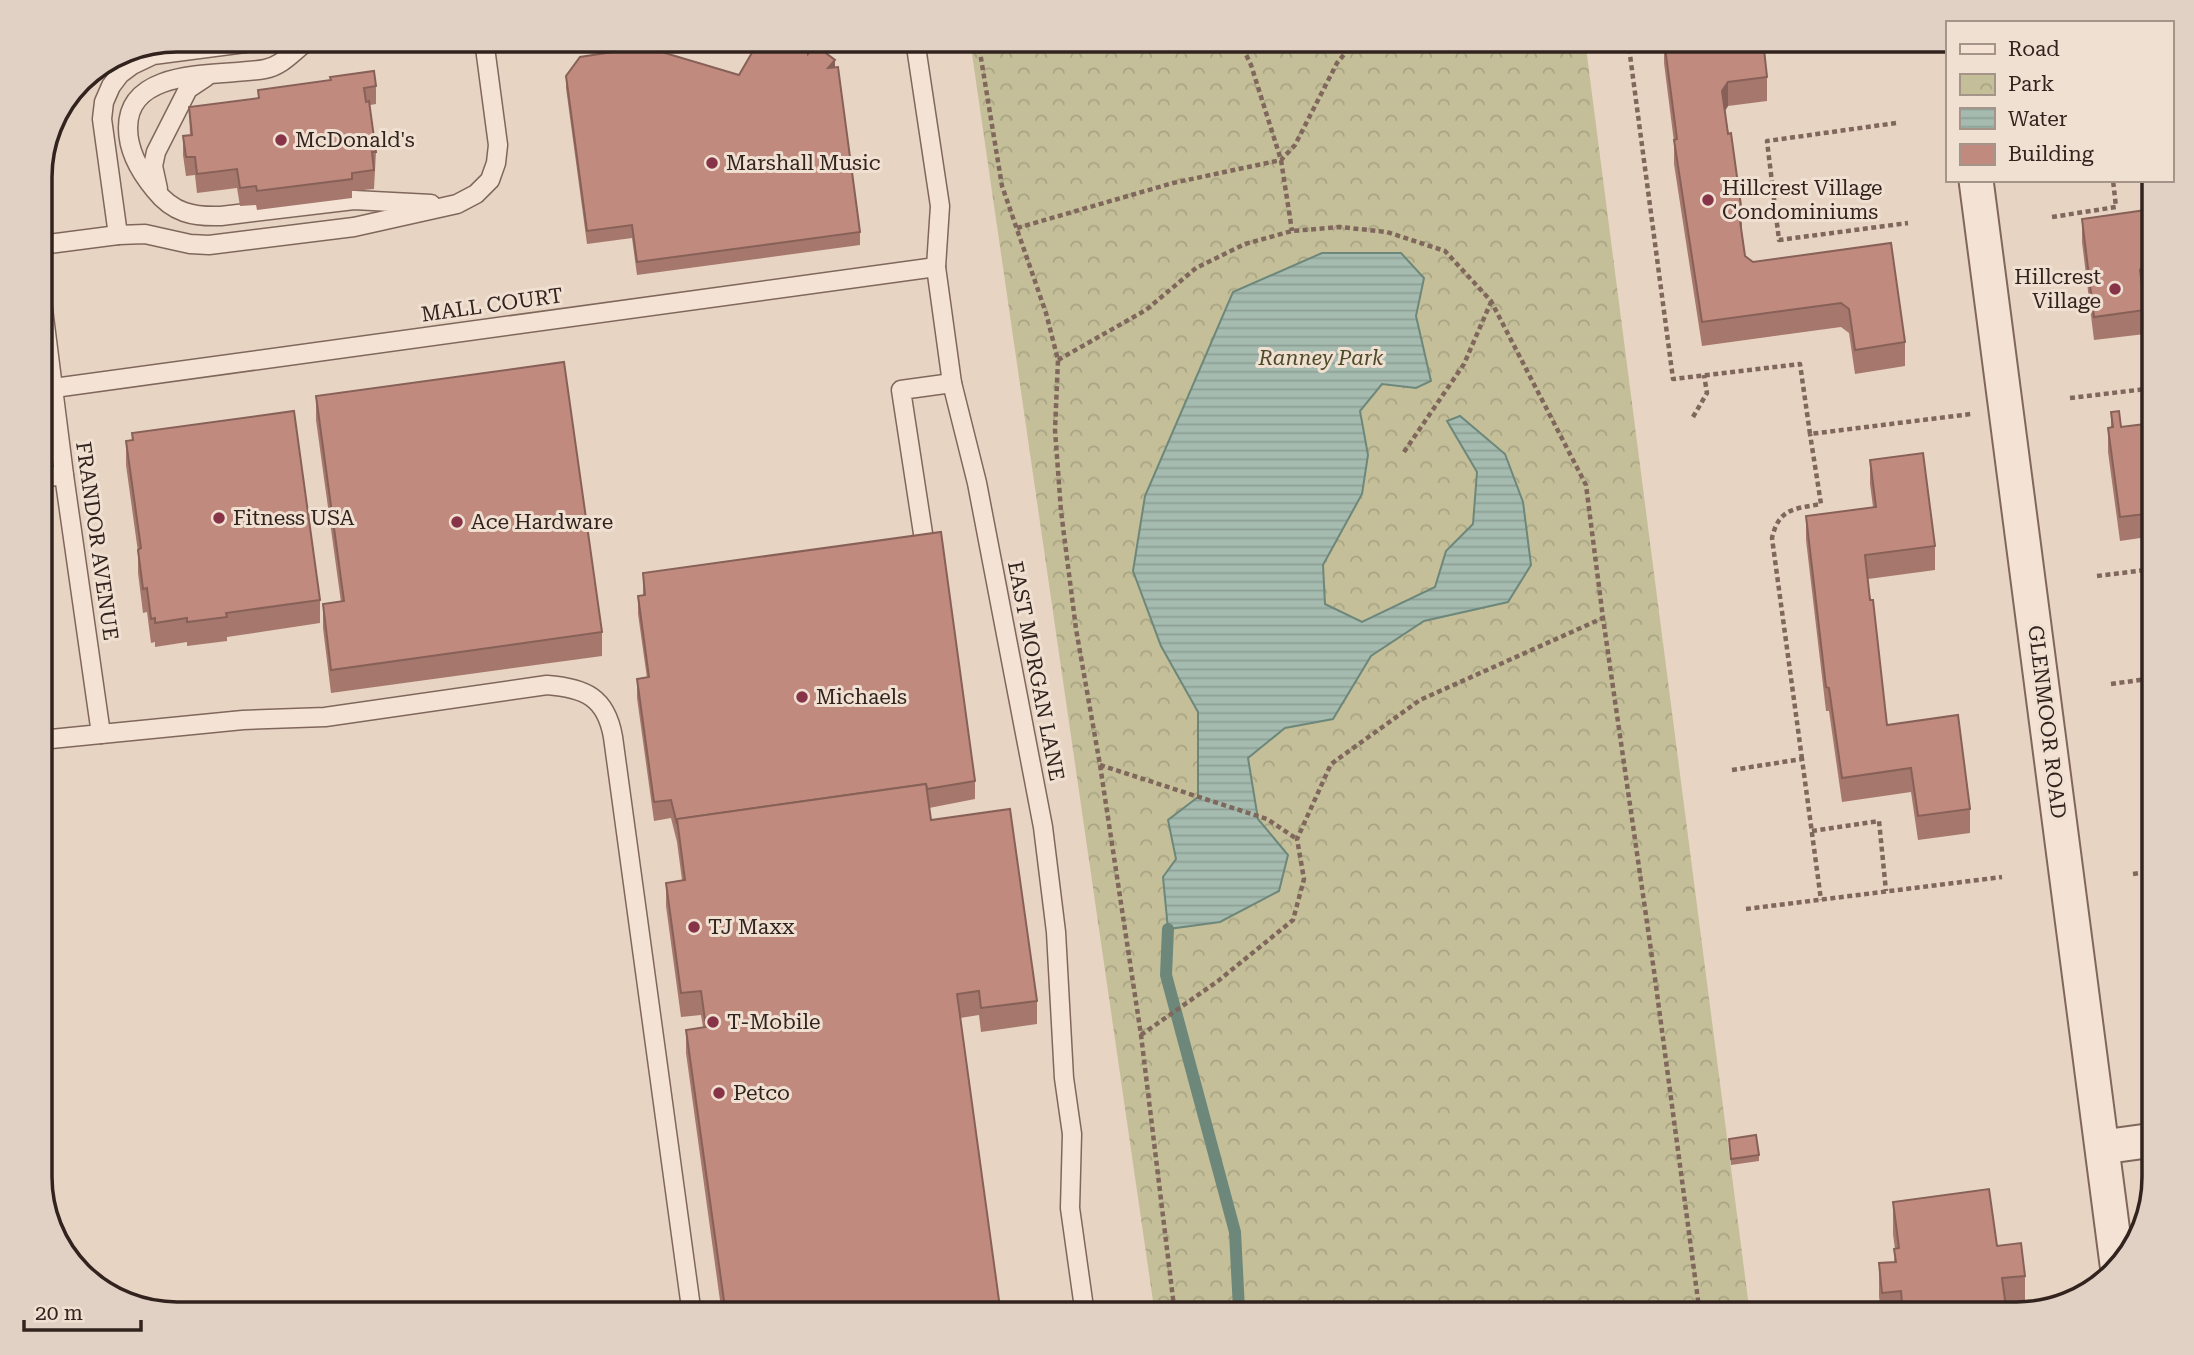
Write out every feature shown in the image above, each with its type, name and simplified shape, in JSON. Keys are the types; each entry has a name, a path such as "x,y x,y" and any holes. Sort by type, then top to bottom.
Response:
{"street":[{"name":"GLENMOOR ROAD","path":"1976,182 2116,1254"},
{"path":"2103,1147 2142,1142"}],"lane":[{"path":"293,53 267,69 185,78 155,86 136,99 131,110 128,134 132,153 161,198 180,211 200,217 354,200 457,204"},
{"path":"53,243 145,234 190,244 209,245 354,226 457,204 476,194 490,180 496,163 498,145 486,53"},
{"name":"EAST MORGAN LANE","path":"917,53 940,206 936,267 952,383 977,482 1043,827 1056,932 1064,1078 1072,1134 1070,1208 1083,1302"},
{"path":"118,235 102,119 104,102 120,74 153,55"},
{"path":"161,198 153,166 156,152 188,89 209,75"},
{"name":"MALL COURT","path":"54,388 936,267"},
{"name":"FRANDOR AVENUE","path":"53,381 101,734"},
{"path":"926,553 901,390 952,383"},
{"path":"53,476 64,475"},
{"path":"53,739 243,720 325,717 547,685 584,692 600,705 610,720 613,737 690,1302"}],"path":[{"path":"1245,52 1281,160 1292,231"},
{"path":"1017,228 1173,183 1281,160 1295,145 1337,63 1346,52"},
{"path":"1630,52 1673,379 1800,363 1821,505 1787,510 1775,525 1772,538 1821,900"},
{"path":"980,53 1002,186 1046,313 1058,360 1055,430 1061,511 1076,629 1100,765 1141,1035 1173,1302"},
{"path":"1896,123 1767,142 1779,240 1908,223"},
{"path":"2052,217 2116,207 2113,182"},
{"path":"1058,360 1146,310 1196,268 1245,244 1292,231 1340,227 1387,232 1445,251 1491,301 1586,485 1698,1302"},
{"path":"1404,452 1464,364 1491,301"},
{"path":"1693,417 1707,393 1704,375"},
{"path":"2070,398 2141,390"},
{"path":"1810,434 2006,409"},
{"path":"2098,576 2141,571"},
{"path":"1141,1035 1218,981 1293,920 1304,878 1297,839 1331,764 1420,700 1603,618"},
{"path":"2111,684 2142,680"},
{"path":"1732,770 1802,759"},
{"path":"1100,765 1268,819 1297,839"},
{"path":"1812,831 1879,821 1886,891"},
{"path":"2133,874 2142,873"},
{"path":"1746,909 2002,877"}],"green space":[{"name":"Ranney Park","path":"1587,52 1748,1302 1153,1302 972,53"}],"water":[{"path":"1322,253 1401,253 1424,278 1416,316 1431,381 1416,388 1382,384 1360,411 1368,455 1362,494 1323,565 1325,604 1362,622 1435,587 1446,551 1473,524 1477,472 1447,421 1460,416 1505,454 1523,502 1531,565 1508,602 1424,621 1371,656 1333,719 1285,728 1248,758 1258,819 1288,855 1279,891 1220,922 1168,929 1163,877 1176,859 1168,820 1198,797 1198,712 1161,646 1133,571 1145,496 1233,292"}],"building":[{"name":"Hillcrest Village Condominiums","path":"1666,52 1764,52 1767,77 1728,82 1722,91 1728,134 1731,133 1745,256 1753,262 1891,243 1905,342 1855,350 1849,309 1841,303 1702,322 1674,140 1677,139"},
{"name":"Marshall Music","path":"608,53 664,53 739,75 752,53 825,53 835,60 828,68 838,67 860,232 637,262 632,225 587,231 566,76 580,57"},
{"name":"McDonald's","path":"374,71 376,86 364,88 366,102 369,101 376,152 372,152 374,170 352,173 352,179 257,191 256,186 240,188 237,169 197,174 195,157 186,157 183,136 192,135 189,107 259,98 258,90"},
{"name":"Hillcrest Village","path":"2141,211 2141,311 2094,317 2082,219"},
{"name":"Ace Hardware","path":"564,362 602,632 331,670 323,604 344,601 316,396"},
{"name":"Fitness USA","path":"294,411 320,600 226,613 227,617 187,622 187,618 155,623 155,618 151,619 147,588 143,589 138,550 141,548 126,441 133,440 132,433"},
{"path":"2119,411 2121,427 2141,425 2141,514 2120,517 2108,428 2113,427 2111,412"},
{"path":"1923,453 1935,546 1865,555 1870,600 1873,600 1887,725 1958,715 1970,809 1918,816 1911,768 1842,778 1829,688 1826,687 1806,516 1876,507 1870,460"},
{"name":"Michaels","path":"941,532 975,781 927,789 926,784 677,819 677,824 671,800 654,802 637,679 649,677 638,596 645,595 643,573"},
{"path":"926,784 931,820 1010,809 1037,1001 981,1008 979,991 957,994 999,1302 724,1302 686,1030 706,1027 701,991 681,993 666,883 685,880 677,819"},
{"path":"1756,1135 1759,1155 1731,1159 1729,1139"},
{"path":"1989,1189 1997,1246 2021,1243 2025,1276 2002,1278 2005,1302 1902,1302 1901,1291 1882,1293 1879,1263 1896,1262 1894,1249 1899,1248 1893,1202"}],"waterway":[{"path":"1168,929 1166,975 1235,1232 1239,1302"}],"place":[{"name":"McDonald's","path":"281,140"},
{"name":"Marshall Music","path":"712,163"},
{"name":"Hillcrest Village Condominiums","path":"1708,200"},
{"name":"Hillcrest Village","path":"2115,289"},
{"name":"Fitness USA","path":"219,518"},
{"name":"Ace Hardware","path":"457,522"},
{"name":"Michaels","path":"802,697"},
{"name":"TJ Maxx","path":"694,927"},
{"name":"T-Mobile","path":"713,1022"},
{"name":"Petco","path":"719,1093"}]}
